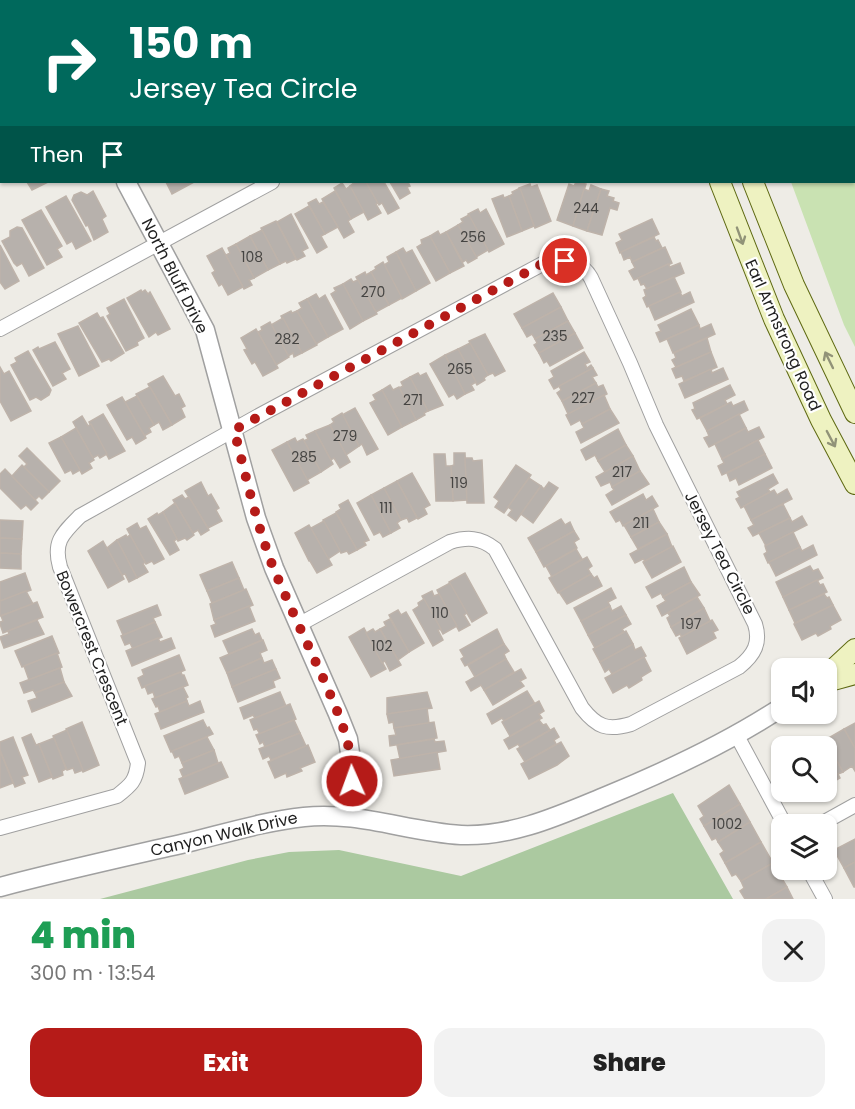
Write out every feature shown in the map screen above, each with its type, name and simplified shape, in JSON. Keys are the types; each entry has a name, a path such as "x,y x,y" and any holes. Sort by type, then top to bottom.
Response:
{"main road":[{"name":"Earl Armstrong Road","path":"720,183 774,319 821,420 854,483"},
{"name":"Earl Armstrong Road","path":"753,183 794,285 855,413"},
{"path":"837,668 855,649"},
{"path":"837,677 855,674"}],"street":[{"name":"North Bluff Drive","path":"127,183 204,330 234,430 256,518 274,568 300,624 351,750 350,817"},
{"path":"0,329 270,183"},
{"name":"Jersey Tea Circle","path":"234,430 540,265 556,260 580,265 591,278 656,425 755,624 758,642 752,657 729,673 631,724 616,728 601,725 591,720 582,708 495,549 487,543 469,538 450,542 300,624"},
{"name":"Bowercrest Crescent","path":"0,828 117,796 129,787 136,777 138,763 60,567 57,550 61,537 80,516 234,430"},
{"path":"837,673 855,663"},
{"name":"Canyon Walk Drive","path":"0,887 290,819 319,815 350,817 461,835 484,835 517,830 548,820 668,771 771,713"},
{"path":"736,734 779,814"},
{"path":"837,815 855,805"},
{"path":"815,880 825,899"}],"green space":[{"path":"791,183 855,183 855,347 844,325"},
{"path":"673,793 733,899 100,899 248,860 289,852 339,850 461,876"}],"building":[{"path":"28,183 46,183 32,190"},
{"path":"166,183 192,183 172,194"},
{"path":"342,183 346,189 350,186 364,212 351,219 334,188"},
{"path":"354,183 367,183 381,213 368,220 350,186"},
{"path":"367,183 385,183 399,208 388,214 382,203 379,205"},
{"path":"391,183 408,183 410,186 407,187 410,193 400,199"},
{"path":"576,183 586,184 573,226 557,220 569,184 574,186"},
{"path":"530,184 531,187 537,185 551,221 535,228 519,188"},
{"path":"591,185 601,189 587,231 573,226 584,189 589,191"},
{"path":"520,188 534,226 522,231 509,196"},
{"path":"601,189 609,191 607,196 619,203 617,210 610,208 602,235 587,231"},
{"path":"93,191 106,216 102,219 108,232 94,240 88,225 86,226 72,200 74,195 81,192 87,195"},
{"path":"335,191 351,219 348,221 354,232 344,238 322,199"},
{"path":"503,195 504,198 509,196 522,231 507,237 492,199"},
{"path":"66,196 91,241 76,249 72,241 67,244 46,207"},
{"path":"316,199 319,204 323,202 338,227 325,234 308,203"},
{"path":"309,206 325,234 321,236 327,247 317,253 295,214"},
{"path":"478,209 480,213 486,209 504,244 489,252 468,214"},
{"path":"41,210 62,246 57,249 62,257 47,265 22,220"},
{"path":"291,214 308,248 302,251 305,256 297,260 277,222"},
{"path":"469,215 488,250 476,257 458,225 463,222 461,219"},
{"path":"652,219 659,234 620,253 616,243 622,240 619,234"},
{"path":"276,221 296,259 287,263 286,261 280,264 261,228"},
{"path":"458,225 477,258 468,263 466,260 463,262 446,232"},
{"path":"17,227 22,228 44,268 29,276 22,263 17,266 14,263 2,241 10,237 10,231"},
{"path":"262,230 280,264 268,270 250,236"},
{"path":"438,231 440,235 446,232 464,266 450,273 430,236"},
{"path":"250,236 268,270 254,278 236,244"},
{"path":"430,236 450,273 436,281 417,247 422,244 421,240"},
{"path":"654,237 662,248 632,262 630,257 624,260 621,252"},
{"path":"236,244 254,278 249,280 252,285 244,289 226,255 230,253 228,248"},
{"path":"0,245 19,281 5,289 0,282"},
{"path":"665,247 672,263 634,280 629,271 635,268 632,262"},
{"path":"222,248 243,287 228,295 222,284 219,286 212,273 215,271 207,256"},
{"path":"403,248 406,253 412,250 430,283 416,291 396,252"},
{"path":"396,252 416,291 402,299 384,265 389,262 387,257"},
{"path":"383,262 402,298 389,305 371,272"},
{"path":"680,263 684,273 647,289 644,284 641,285 638,278 668,264 670,267"},
{"path":"365,272 366,275 371,272 389,305 376,312 356,277"},
{"path":"674,277 681,292 647,307 643,298 646,296 644,290"},
{"path":"351,279 353,282 358,280 377,314 363,321 343,284"},
{"path":"343,284 363,321 350,329 331,294 336,291 334,288"},
{"path":"141,290 142,292 145,290 148,294 150,292 170,329 158,335 156,332 149,337 127,298"},
{"path":"680,292 682,296 690,292 694,302 655,320 649,306"},
{"path":"553,293 561,307 522,328 514,314"},
{"path":"316,294 319,299 325,295 343,329 328,337 307,299"},
{"path":"124,299 144,338 137,342 138,345 126,351 107,316 110,314 107,308"},
{"path":"307,299 328,337 316,344 297,311 302,308 299,303"},
{"path":"561,307 568,321 535,339 532,334 527,337 522,328"},
{"path":"691,309 699,325 660,342 656,333 661,331 658,325"},
{"path":"291,311 292,313 297,311 317,345 302,353 281,316"},
{"path":"97,313 100,318 103,317 124,353 111,361 109,359 102,362 79,323"},
{"path":"283,318 302,353 294,357 293,353 288,356 271,325"},
{"path":"568,321 575,333 539,353 534,345 537,343 535,339"},
{"path":"270,322 289,357 276,365 258,332 262,330 261,327"},
{"path":"711,324 715,334 673,353 667,339 699,325 700,329"},
{"path":"78,326 99,366 79,376 58,334"},
{"path":"256,329 278,368 263,376 255,362 252,364 244,350 247,349 241,338"},
{"path":"575,333 583,348 550,366 547,361 544,363 539,353"},
{"path":"485,334 505,371 495,376 493,373 488,375 469,341"},
{"path":"707,338 711,352 676,367 672,360 676,358 674,353"},
{"path":"55,342 70,369 62,373 66,379 53,386 33,350"},
{"path":"470,343 488,375 477,385 458,349"},
{"path":"458,349 476,382 471,385 474,390 465,394 445,355"},
{"path":"28,351 51,390 49,395 41,400 36,397 30,400 11,365 17,362 15,358"},
{"path":"584,352 590,362 585,364 587,368 591,365 593,368 554,389 549,380 554,377 551,371"},
{"path":"711,352 717,367 684,381 682,376 676,378 672,369"},
{"path":"445,355 465,394 457,399 454,394 449,397 430,364"},
{"path":"0,367 4,374 9,371 31,411 11,421 0,401"},
{"path":"593,368 597,375 592,377 596,383 562,401 557,393 561,390 559,386"},
{"path":"723,368 728,379 685,398 679,384 711,369 712,373"},
{"path":"418,373 420,376 426,373 443,405 428,411 410,377"},
{"path":"163,376 175,396 179,394 185,406 181,408 185,417 172,425 148,384"},
{"path":"410,377 428,411 416,420 399,388 403,386 401,382"},
{"path":"596,383 598,387 603,385 607,394 568,414 562,401"},
{"path":"390,385 393,390 399,387 416,420 402,427 382,390"},
{"path":"730,385 735,395 725,400 727,404 697,419 692,410 695,409 693,403"},
{"path":"150,387 172,425 163,430 159,422 154,425 136,394"},
{"path":"382,390 402,427 388,435 370,403 376,400 373,395"},
{"path":"604,395 610,409 582,424 580,420 571,425 566,415"},
{"path":"137,396 154,425 149,428 151,432 144,436 125,402"},
{"path":"122,397 146,438 136,444 132,437 127,440 107,405"},
{"path":"744,401 748,410 707,431 700,418 731,402 733,406"},
{"path":"355,408 378,449 367,455 362,444 359,446 342,415"},
{"path":"610,409 619,423 581,443 576,432 584,428 582,424"},
{"path":"342,413 359,446 346,455 330,425 334,422 332,419"},
{"path":"103,414 125,451 109,459 89,422"},
{"path":"739,414 746,428 709,447 704,438 709,436 707,431"},
{"path":"82,416 88,426 91,424 107,454 100,458 98,455 93,458 73,422"},
{"path":"330,425 350,462 340,468 334,458 331,460 315,431"},
{"path":"759,427 764,437 722,459 715,444 746,428 748,432"},
{"path":"76,428 94,460 89,463 92,468 82,474 61,437"},
{"path":"618,429 626,445 598,461 595,455 586,460 581,450"},
{"path":"315,431 333,464 321,472 303,441 308,439 306,435"},
{"path":"61,437 80,470 73,474 71,470 65,473 49,443"},
{"path":"295,438 297,442 303,439 321,472 307,480 287,442"},
{"path":"758,440 765,454 722,475 718,466 724,463 722,459"},
{"path":"287,442 309,483 294,491 272,450"},
{"path":"626,445 633,456 605,472 598,461"},
{"path":"27,448 60,481 49,492 24,467 27,464 19,456"},
{"path":"454,453 465,453 467,500 453,501 451,466 454,465"},
{"path":"434,454 445,454 446,466 451,466 453,501 436,501"},
{"path":"765,454 772,468 739,485 736,478 730,481 727,473"},
{"path":"633,456 640,471 612,487 610,482 601,486 596,477"},
{"path":"465,458 472,458 473,461 482,460 484,503 467,503"},
{"path":"22,465 49,492 42,499 39,496 35,500 12,476"},
{"path":"516,465 531,475 504,513 495,507 499,501 494,497"},
{"path":"5,469 38,503 31,510 26,505 21,509 0,488 0,474"},
{"path":"640,471 649,484 612,505 606,495 614,490 612,487"},
{"path":"412,473 430,505 424,508 427,514 418,519 397,481"},
{"path":"773,474 778,483 768,489 770,492 741,508 736,499 740,497 737,492"},
{"path":"529,478 541,486 516,521 508,515 512,510 508,507"},
{"path":"397,481 417,518 409,522 407,518 401,520 384,488"},
{"path":"201,482 208,496 211,494 219,508 216,510 222,521 208,528 185,491"},
{"path":"549,482 558,488 533,523 521,514 541,486 544,489"},
{"path":"384,488 401,520 397,523 400,528 391,533 371,495"},
{"path":"787,489 792,499 751,520 744,506 774,490 777,495"},
{"path":"643,494 646,500 652,496 658,506 623,526 620,520 616,522 610,512"},
{"path":"182,495 185,499 189,497 209,530 201,535 198,530 193,533 173,500"},
{"path":"371,495 391,533 383,537 380,532 374,535 357,503"},
{"path":"348,500 369,540 364,542 366,545 357,550 336,512 341,509 339,505"},
{"path":"175,503 194,535 187,540 185,538 178,541 163,512"},
{"path":"783,504 790,518 753,536 748,528 754,525 751,520"},
{"path":"653,509 659,522 631,537 624,525"},
{"path":"163,512 177,539 174,541 179,550 170,555 148,519"},
{"path":"336,513 357,550 349,554 347,551 341,553 323,520"},
{"path":"802,516 807,525 766,546 759,533 790,518 792,522"},
{"path":"561,519 565,525 570,522 574,531 536,552 528,538"},
{"path":"0,520 23,521 22,539 0,538"},
{"path":"324,521 340,551 328,559 311,528"},
{"path":"659,522 667,534 638,549 631,537"},
{"path":"137,523 140,529 146,526 164,559 154,564 152,561 146,564 127,529"},
{"path":"309,525 332,565 317,573 295,533"},
{"path":"574,531 579,539 574,542 577,548 544,567 536,552"},
{"path":"793,532 800,547 768,563 764,554 767,552 765,546"},
{"path":"667,534 672,547 645,561 643,559 635,563 630,554"},
{"path":"126,535 127,537 130,535 148,572 137,578 117,540"},
{"path":"0,538 22,539 21,554 0,553"},
{"path":"117,540 137,578 129,582 125,574 122,575 107,548"},
{"path":"103,541 124,579 108,588 88,551"},
{"path":"813,545 817,555 776,576 769,562 800,547 802,551"},
{"path":"673,546 681,562 652,578 643,562"},
{"path":"576,549 582,559 552,577 546,566"},
{"path":"0,553 21,554 21,569 0,568"},
{"path":"587,557 592,566 588,569 591,574 558,593 549,578"},
{"path":"232,562 239,578 207,591 200,575"},
{"path":"810,566 813,571 818,569 823,578 783,597 776,582"},
{"path":"684,567 691,582 663,597 661,593 652,598 646,587"},
{"path":"25,573 31,590 0,601 0,582"},
{"path":"465,573 487,613 472,622 449,582"},
{"path":"591,574 594,578 597,576 602,586 567,604 559,592"},
{"path":"239,578 244,590 212,603 207,591"},
{"path":"817,580 820,585 823,584 827,592 789,610 783,597"},
{"path":"691,582 700,595 662,616 657,606 666,601 663,597"},
{"path":"450,583 467,613 464,615 470,625 459,631 437,590"},
{"path":"611,588 616,598 608,602 610,606 581,621 574,608"},
{"path":"246,589 253,605 214,620 210,604"},
{"path":"26,591 33,604 0,616 0,601"},
{"path":"432,591 434,596 439,594 457,626 443,634 422,596"},
{"path":"824,594 827,598 829,597 833,605 795,623 789,610"},
{"path":"697,597 704,608 671,627 667,618 670,616 668,613"},
{"path":"424,599 441,629 438,630 443,640 433,646 413,610"},
{"path":"37,602 43,617 3,633 0,624 3,621 1,616"},
{"path":"157,605 161,615 153,618 155,622 123,635 117,621"},
{"path":"833,605 841,620 818,636 816,633 802,640 794,624"},
{"path":"249,606 255,621 215,637 211,626 216,624 214,620"},
{"path":"610,606 612,611 621,606 626,615 588,635 581,621"},
{"path":"704,608 710,621 682,637 680,634 676,636 671,627"},
{"path":"398,610 401,615 406,612 424,643 409,652 389,615"},
{"path":"626,615 631,624 622,629 624,632 595,648 588,635"},
{"path":"390,619 409,652 398,660 380,629 386,626 384,622"},
{"path":"37,620 44,634 4,648 0,637 9,634 8,631"},
{"path":"712,620 718,630 713,632 716,638 687,654 679,638"},
{"path":"155,622 162,637 133,649 130,643 125,645 121,636"},
{"path":"364,628 386,669 371,677 349,637"},
{"path":"252,629 255,635 259,633 262,640 229,654 223,641"},
{"path":"373,629 375,632 380,629 401,665 390,671 385,661 382,663 366,633"},
{"path":"497,629 504,644 465,666 460,650"},
{"path":"626,631 633,644 600,662 593,649"},
{"path":"52,636 59,653 22,667 15,651"},
{"path":"158,638 160,642 171,638 175,648 132,666 126,651"},
{"path":"263,640 267,650 260,653 262,658 227,673 220,658"},
{"path":"504,644 509,651 504,654 506,659 475,677 468,665"},
{"path":"633,644 635,650 641,647 646,656 612,674 609,669 605,672 600,662"},
{"path":"57,653 62,667 29,680 24,666"},
{"path":"179,655 185,670 142,688 138,678 144,675 142,670"},
{"path":"644,657 651,671 629,688 627,685 613,693 605,678"},
{"path":"262,658 264,663 272,660 276,669 232,687 227,673"},
{"path":"506,659 514,672 484,690 481,685 471,691 466,682"},
{"path":"60,668 64,682 35,693 33,690 24,693 20,683"},
{"path":"276,669 280,678 273,681 275,687 238,702 232,687"},
{"path":"521,669 526,678 520,681 524,686 493,705 484,690"},
{"path":"181,672 188,685 155,698 153,692 148,694 145,686"},
{"path":"64,682 72,696 32,712 28,701 37,698 35,693"},
{"path":"183,687 188,697 187,701 160,712 152,699"},
{"path":"527,691 535,704 504,721 502,718 492,724 487,714"},
{"path":"280,692 286,706 255,718 253,715 244,719 240,708"},
{"path":"427,692 432,708 387,714 387,698"},
{"path":"187,701 189,706 200,701 204,712 161,729 155,714"},
{"path":"539,701 544,711 539,714 542,718 510,736 502,722"},
{"path":"290,704 296,719 260,734 257,729 254,730 250,720"},
{"path":"427,708 429,723 394,728 393,722 389,723 387,714"},
{"path":"203,720 213,734 171,752 164,736"},
{"path":"294,720 300,733 265,747 263,742 260,744 256,735"},
{"path":"539,720 550,730 520,747 518,744 509,749 504,740"},
{"path":"82,722 99,765 83,772 66,729"},
{"path":"434,722 437,738 390,746 389,736 396,735 394,728"},
{"path":"855,723 855,748 844,729"},
{"path":"554,728 559,737 554,740 556,744 525,762 517,749"},
{"path":"844,729 855,748 855,771 852,766 843,772 837,761 837,736 832,736"},
{"path":"67,730 83,770 75,773 73,768 67,770 53,736"},
{"path":"300,733 306,746 271,760 269,756 263,759 259,749"},
{"path":"31,734 36,745 39,744 52,777 39,782 22,738"},
{"path":"13,737 28,775 22,777 25,783 15,787 0,750 0,742"},
{"path":"207,737 214,750 182,763 179,756 175,758 172,751"},
{"path":"54,738 66,769 62,771 63,775 53,779 39,744"},
{"path":"434,739 435,742 444,741 446,751 400,759 397,745"},
{"path":"561,742 569,756 557,765 529,779 521,764"},
{"path":"308,745 315,762 287,777 286,773 275,778 268,762"},
{"path":"214,750 218,763 183,777 180,770 184,768 182,763"},
{"path":"0,751 13,783 0,788"},
{"path":"437,752 440,769 394,776 391,760"},
{"path":"837,761 843,772 838,774 840,778 837,780"},
{"path":"221,762 228,777 185,794 179,779"},
{"path":"729,785 740,804 704,826 700,819 704,816 698,806"},
{"path":"740,804 750,822 718,842 716,838 712,840 704,826"},
{"path":"750,822 761,842 725,863 720,854 724,851 718,842"},
{"path":"855,839 855,862 844,868 837,855 837,848"},
{"path":"761,842 771,860 771,864 741,881 736,874 732,876 725,863"},
{"path":"855,862 855,887 854,887 844,868"},
{"path":"771,864 771,880 783,880 787,887 766,899 745,899 740,891 744,888 741,881"},
{"path":"787,887 793,899 766,899"}],"route":[{"path":"352,781 351,750 348,740 274,568 256,518 234,430 540,265 548,261 565,261"}]}
